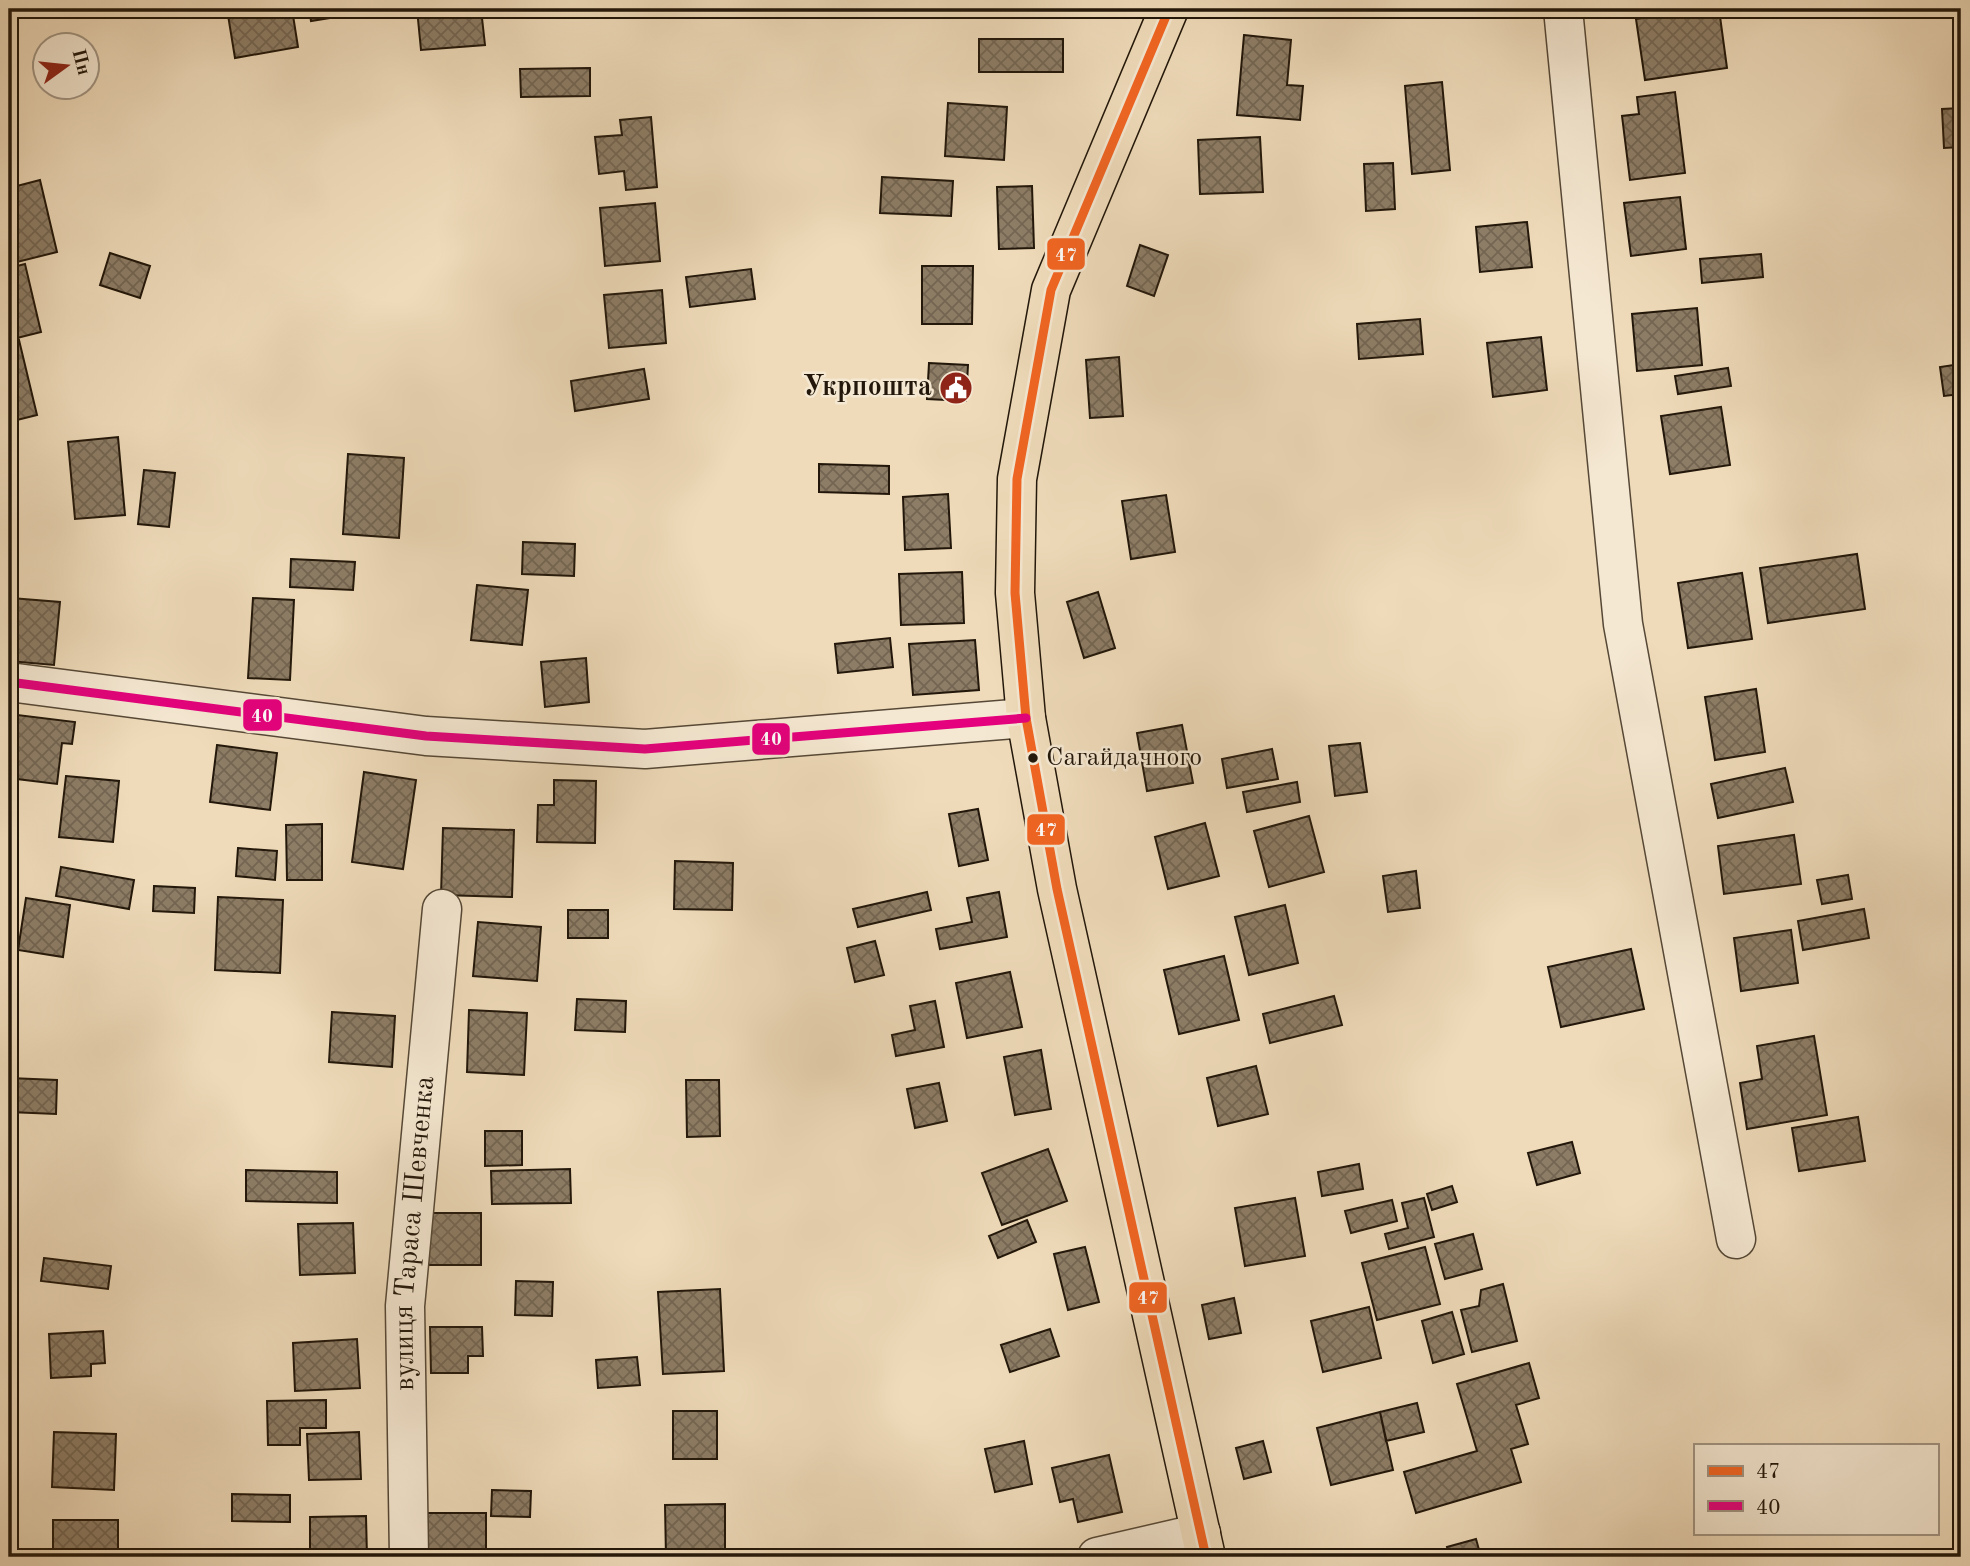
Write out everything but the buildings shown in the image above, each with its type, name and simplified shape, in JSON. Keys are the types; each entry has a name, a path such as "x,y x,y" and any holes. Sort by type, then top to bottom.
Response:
{"main road":[{"path":"1168,9 1051,289 1017,479 1015,593 1026,718 1057,889 1203,1545"}],"street":[{"path":"1563,9 1623,624 1736,1239"},
{"path":"9,682 426,736 645,749 1026,718"},
{"name":"вулиця Тараса Шевченка","path":"409,1557 405,1306 442,909"},
{"path":"1097,1557 1203,1545"}],"transit line":[{"name":"47","path":"1169,9 1051,290 1017,479 1015,593 1026,718 1057,889 1206,1557"},
{"name":"40","path":"9,682 426,736 645,749 1026,718"}],"place":[{"name":"Укрпошта","path":"956,388"},
{"name":"Сагайдачного","path":"1033,758"}]}
